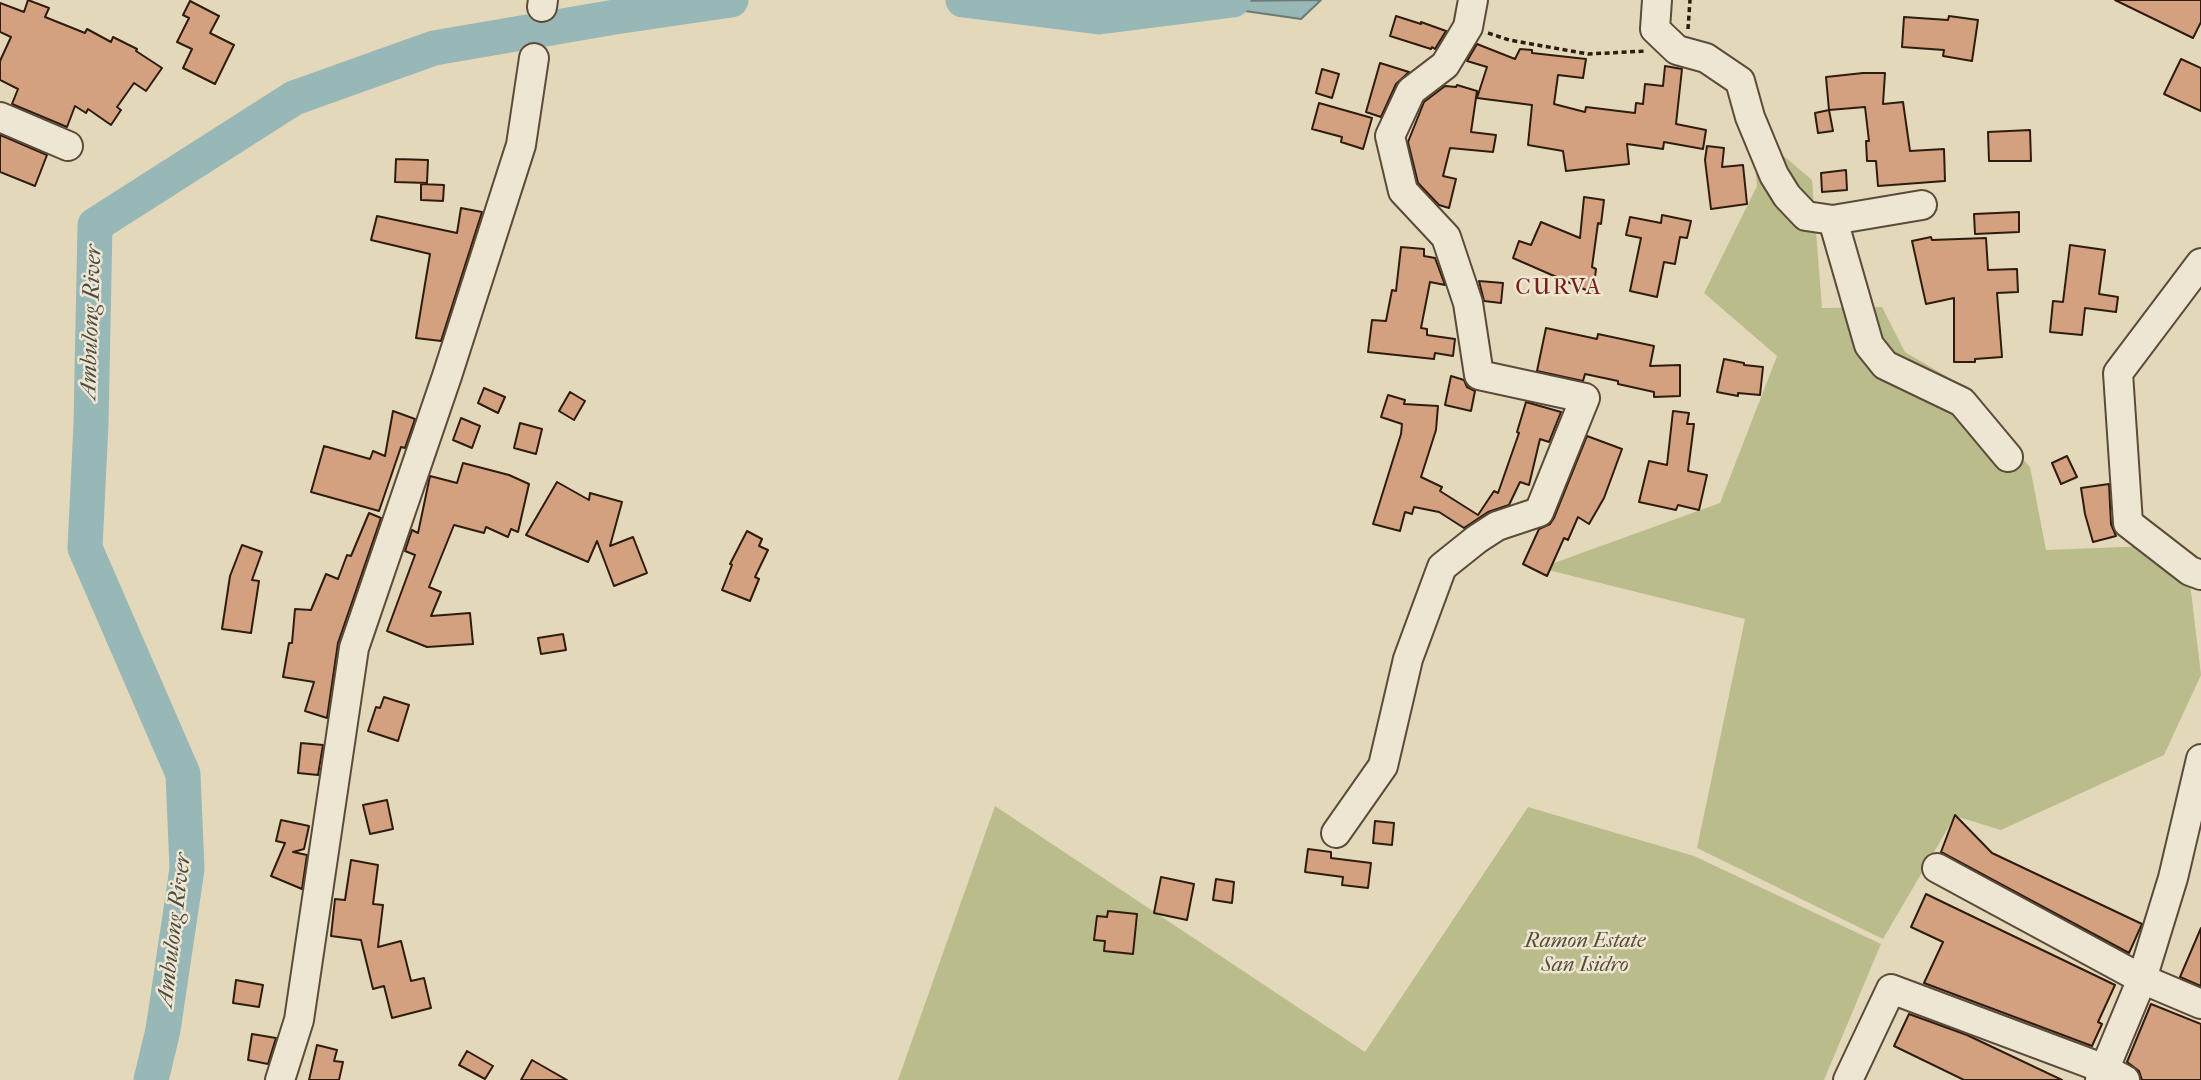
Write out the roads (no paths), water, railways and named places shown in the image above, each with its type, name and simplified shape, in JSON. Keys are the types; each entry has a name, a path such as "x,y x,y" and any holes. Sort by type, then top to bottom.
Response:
{"street":[{"path":"1657,0 1655,29 1677,50 1706,58 1740,81 1750,117 1769,164 1787,196 1806,216 1833,220 1922,205"},
{"path":"1336,833 1383,766 1408,659 1442,567 1497,526 1539,513 1585,398 1479,375 1468,303 1446,237 1403,191 1390,136 1411,91 1445,65 1470,13"},
{"path":"280,1080 299,1020 355,648 447,376 521,145 534,58"},
{"path":"0,117 68,146"},
{"path":"1833,220 1869,345 1885,365 1962,402 2008,457"},
{"path":"2201,263 2118,373 2128,523 2190,571 2201,575"},
{"path":"1848,1080 1891,989 2110,1076 2173,878 2201,759"},
{"path":"1937,868 2142,979 2201,1004"}],"water":[{"path":"1321,0 1301,19 1231,9 1224,1"}],"waterway":[{"name":"Ambulong River","path":"151,1080 163,1030 187,869 183,774 85,548 91,424 95,225 294,98 434,48 731,0"},
{"name":"Ambulong River","path":"963,0 1099,17 1233,0"}],"district":[{"name":"CURVA","path":"1559,288"}],"park label":[{"name":"Ramon Estate San Isidro","path":"1585,954"}]}
